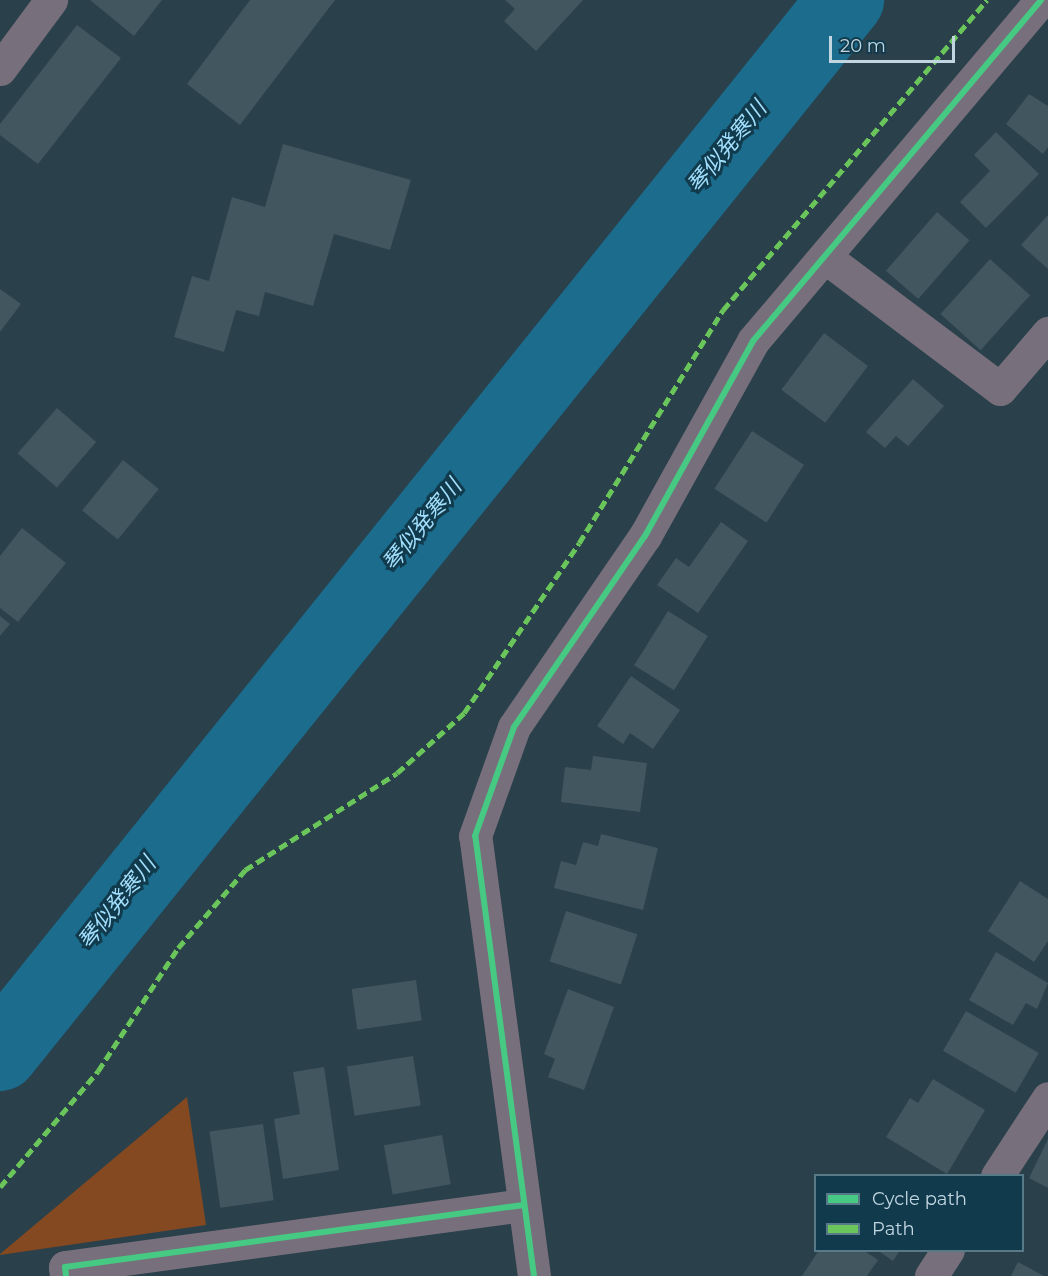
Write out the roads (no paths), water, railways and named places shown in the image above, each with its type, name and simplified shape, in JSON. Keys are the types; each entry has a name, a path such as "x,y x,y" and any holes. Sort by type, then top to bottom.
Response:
{"street":[{"path":"0,69 51,0"},
{"path":"534,1276 475,836 514,727 645,536 753,340 1041,0"},
{"path":"825,257 1000,389 1048,333"},
{"path":"998,1174 1048,1098"},
{"path":"66,1276 65,1267 524,1205"},
{"path":"931,1276 947,1252"}],"waterway":[{"name":"琴似発寒川","path":"0,1053 846,0"}]}
